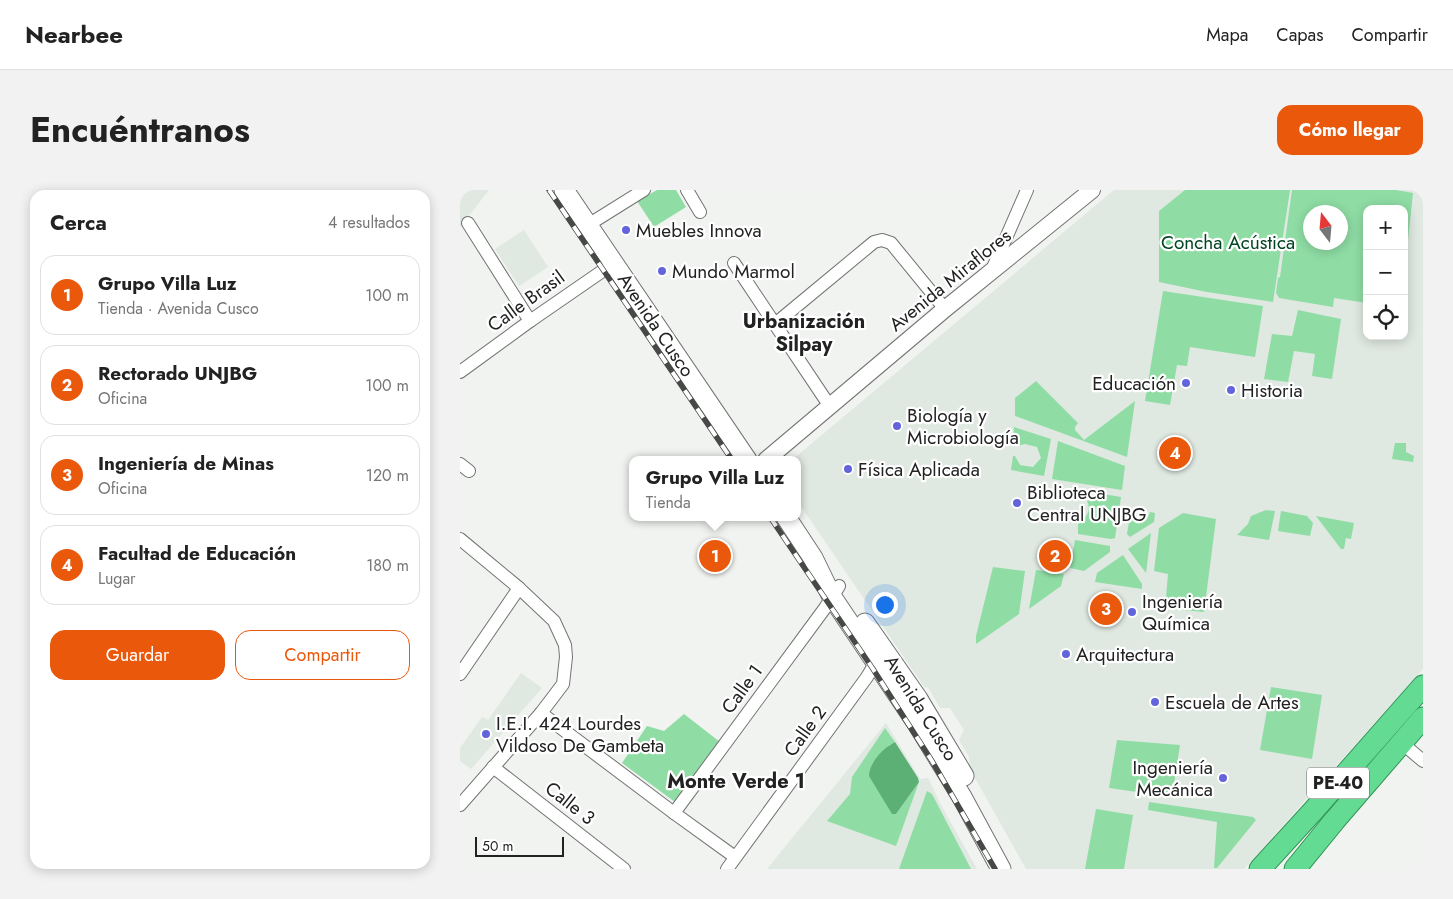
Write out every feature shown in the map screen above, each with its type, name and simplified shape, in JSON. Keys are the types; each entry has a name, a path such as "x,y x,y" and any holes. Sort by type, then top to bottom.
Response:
{"highway":[{"name":"PE-40","path":"1260,869 1423,686"},
{"name":"PE-40","path":"1295,869 1423,718"},
{"path":"1270,869 1313,811"},
{"path":"1288,869 1335,820"}],"main road":[{"name":"Avenida Cusco","path":"564,190 744,456"},
{"name":"Avenida Cusco","path":"789,521 836,592 918,699 1015,869"},
{"name":"Avenida Cusco","path":"836,592 876,662 962,796 1001,869"}],"street":[{"path":"588,225 644,190"},
{"path":"687,190 700,212"},
{"path":"992,271 1027,190"},
{"name":"Avenida Miraflores","path":"771,456 944,310 1092,190"},
{"path":"468,223 530,321"},
{"path":"775,324 874,242 882,240 891,243 944,310"},
{"name":"Calle Brasil","path":"462,367 614,263"},
{"path":"734,263 830,405"},
{"path":"460,540 519,588 554,621 565,645 563,684 541,713 460,805"},
{"path":"460,674 519,588"},
{"name":"Calle 1","path":"674,813 836,592"},
{"name":"Calle 2","path":"727,869 876,662"},
{"path":"541,713 736,857"},
{"path":"1402,743 1423,761"},
{"name":"Calle 3","path":"494,767 624,869"}],"shaded area":[{"path":"460,190 489,190 460,227"},
{"path":"1114,190 1423,190 1423,669 1244,869 1026,869 970,769 969,757 959,740 964,730 950,708 940,708 928,687 925,688 801,506 801,456 797,456"},
{"path":"524,230 548,267 519,286 495,249"},
{"name":"I.E.I. 424 Lourdes Vildoso De Gambeta","path":"521,673 542,688 471,769 460,761 460,748 482,717 488,720"},
{"path":"886,723 920,779 928,778 977,869 767,869"},
{"path":"895,742 919,782 896,814 892,814 869,776 871,766 878,756"}],"green space":[{"path":"657,190 676,190 686,207 654,227 637,201"},
{"name":"Concha Acústica","path":"1185,190 1290,190 1273,302 1207,292 1159,282 1159,211"},
{"path":"1292,190 1396,190 1413,193 1408,240 1408,205 1363,205 1363,302 1334,298 1333,307 1279,298 1276,293 1278,278 1280,277"},
{"path":"1163,291 1263,306 1255,357 1190,347 1187,366 1177,365 1170,405 1145,401"},
{"path":"1298,310 1341,319 1332,379 1312,376 1315,354 1294,351 1288,382 1264,379 1272,334 1292,336"},
{"path":"1036,381 1078,423 1075,430 1084,440 1135,401 1127,457 1015,416 1015,398"},
{"path":"1014,427 1051,439 1044,476 1011,470 1013,456 1015,456 1020,465 1033,467 1041,458 1037,447 1025,444 1012,446"},
{"path":"1058,441 1125,466 1122,490 1052,479"},
{"path":"1395,443 1406,443 1406,452 1414,456 1413,462 1392,459"},
{"path":"1103,494 1121,497 1115,538 1078,534 1078,524 1086,517 1089,508 1087,501"},
{"path":"1131,510 1136,511 1135,515 1141,518 1148,517 1150,512 1155,513 1154,522 1130,537 1127,534"},
{"path":"1266,510 1275,511 1269,540 1237,535 1248,524 1251,516"},
{"path":"1281,511 1307,516 1313,523 1310,536 1278,531"},
{"path":"1183,513 1216,519 1204,612 1171,609 1166,597 1168,574 1154,571 1159,528"},
{"path":"1316,516 1354,523 1351,539 1346,538 1344,549 1341,549"},
{"path":"1151,533 1146,573 1128,549"},
{"path":"1075,540 1110,546 1110,552 1084,571 1070,568"},
{"path":"1123,555 1142,584 1142,589 1095,582 1097,573"},
{"path":"993,567 1025,571 1019,614 976,644 976,636"},
{"path":"1036,570 1064,574 1061,586 1029,609"},
{"path":"1271,687 1322,695 1312,759 1260,750"},
{"path":"684,714 720,742 675,802 622,763 647,726 664,731"},
{"path":"885,728 895,742 889,745 896,814 919,782 896,846 827,821 850,794 852,777"},
{"path":"1117,740 1180,745 1172,797 1109,788"},
{"path":"927,791 932,794 971,869 899,869"},
{"path":"1149,802 1253,817 1256,820 1217,868 1214,868 1217,822 1148,810"},
{"path":"1096,809 1133,815 1124,869 1085,869"}],"railway":[{"path":"549,190 729,456"},
{"path":"773,521 873,669 932,761 995,869"}],"place":[{"name":"Muebles Innova","path":"626,230"},
{"name":"Mundo Marmol","path":"662,271"},
{"name":"Educación","path":"1186,383"},
{"name":"Historia","path":"1231,390"},
{"name":"Biología y Microbiología","path":"897,426"},
{"name":"Facultad de Educación","path":"1175,453"},
{"name":"Física Aplicada","path":"848,469"},
{"name":"Biblioteca Central UNJBG","path":"1017,503"},
{"name":"Grupo Villa Luz","path":"715,556"},
{"name":"Rectorado UNJBG","path":"1055,556"},
{"name":"Ingeniería de Minas","path":"1106,609"},
{"name":"Ingeniería Química","path":"1132,612"},
{"name":"Arquitectura","path":"1066,654"},
{"name":"Escuela de Artes","path":"1155,702"},
{"name":"I.E.I. 424 Lourdes Vildoso De Gambeta","path":"486,734"},
{"name":"Ingeniería Mecánica","path":"1223,778"}],"district":[{"name":"Urbanización Silpay","path":"804,332"},
{"name":"Monte Verde 1","path":"736,781"}]}
